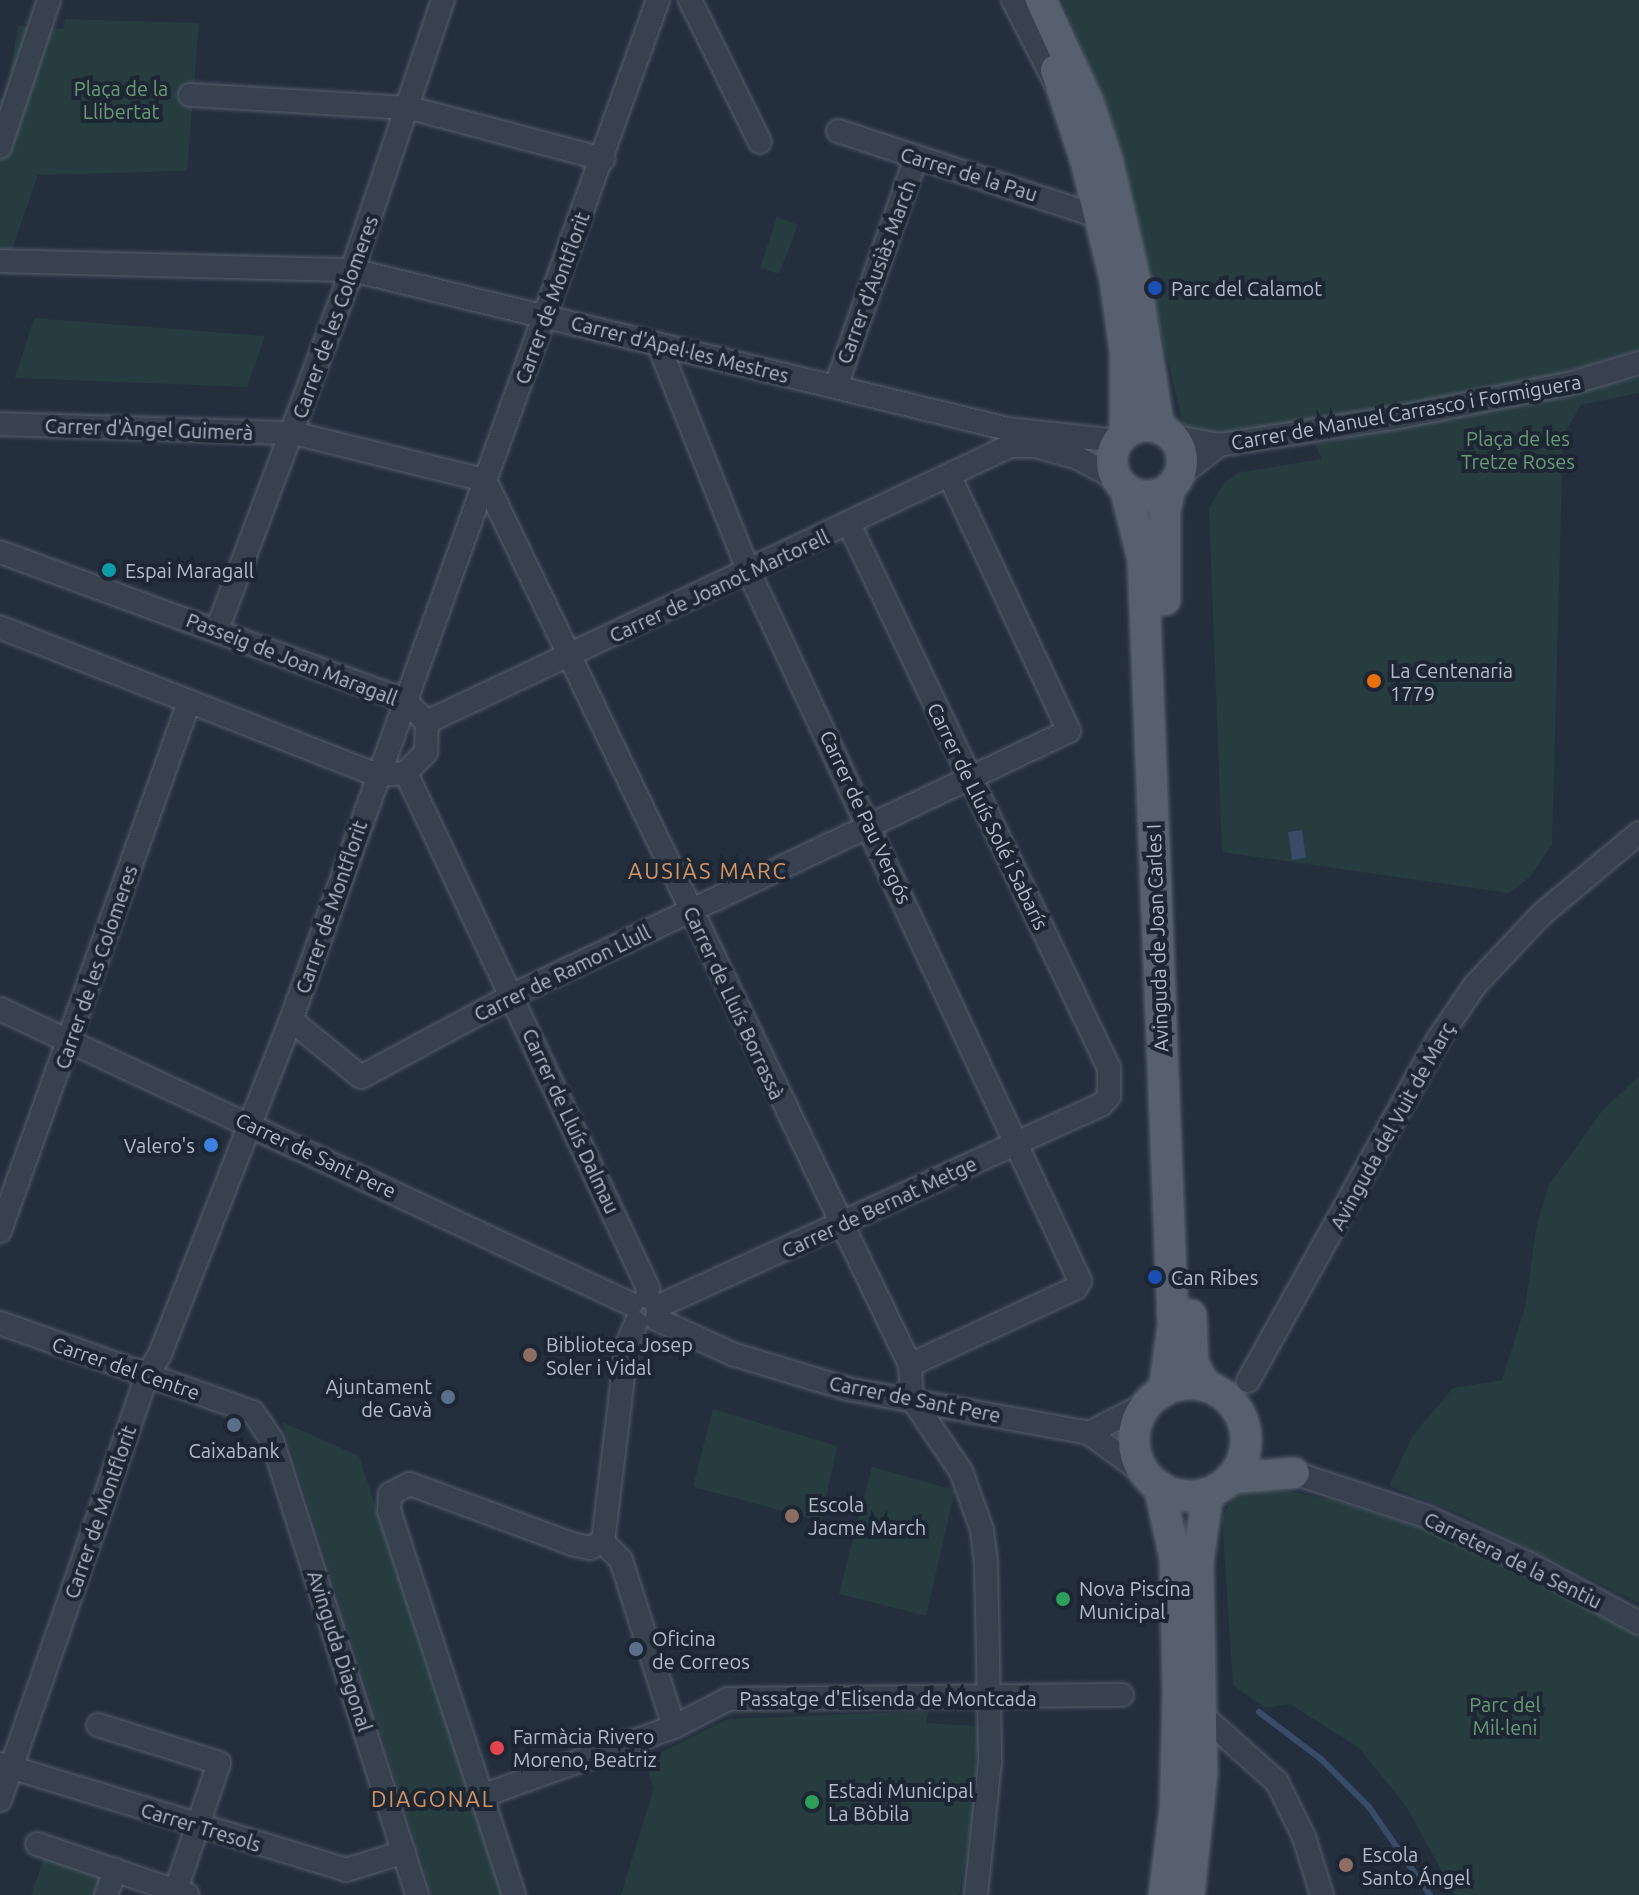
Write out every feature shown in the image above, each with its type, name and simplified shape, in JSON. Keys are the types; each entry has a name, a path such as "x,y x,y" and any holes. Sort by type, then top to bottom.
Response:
{"main road":[{"path":"1032,0 1078,106 1124,223 1166,432 1182,455 1174,482 1147,496 1121,484 1112,458 1121,437 1125,350 1078,106 1041,0"},
{"path":"1121,437 1145,425 1166,432"},
{"name":"Avinguda de Joan Carles I","path":"1174,482 1164,559 1193,1363 1211,1388"},
{"name":"Avinguda de Joan Carles I","path":"1121,484 1143,560 1173,1325 1156,1397"},
{"path":"1164,1895 1175,1809 1178,1695 1175,1558 1152,1480 1134,1441 1156,1397 1184,1384 1211,1388 1248,1381 1242,1424 1242,1462 1220,1485 1198,1562 1202,1715 1189,1895"},
{"path":"1211,1388 1242,1424 1294,1473"},
{"path":"1152,1480 1180,1495 1294,1473"}],"street":[{"path":"0,147 49,0"},
{"name":"Carrer de les Colomeres","path":"217,630 352,270 410,108 443,0"},
{"path":"1013,0 1078,106"},
{"path":"1056,0 1078,106"},
{"path":"692,4 760,142"},
{"name":"Carrer de Montflorit","path":"0,1800 6,1766 147,1375 160,1354 291,1020 656,6"},
{"path":"190,95 410,108 603,159"},
{"name":"Carrer de la Pau","path":"838,131 1100,217"},
{"name":"Carrer d'Ausiàs March","path":"836,386 916,158"},
{"name":"Carrer d'Apel·les Mestres","path":"0,261 352,270 836,386 1009,438 1121,437"},
{"name":"Carrer de Pau Vergós","path":"659,346 749,572 871,826 1079,1284 910,1365"},
{"name":"Carrer de Manuel Carrasco i Formiguera","path":"1166,432 1219,445 1394,418 1568,384 1639,363"},
{"name":"Carrer d'Àngel Guimerà","path":"0,424 293,433 485,480"},
{"path":"1009,438 1078,458 1121,484"},
{"name":"Carrer de Joanot Martorell","path":"427,722 850,526 950,477 1009,438"},
{"name":"Carrer de Manuel Carrasco i Formiguera","path":"1174,482 1219,445"},
{"name":"Carrer de Ramon Llull","path":"291,1020 361,1077 513,995 1069,731 950,477"},
{"name":"Carrer de Lluís Borrassà","path":"485,480 840,1226 910,1365 912,1399"},
{"name":"Carrer de Lluís Solé i Sabarís","path":"850,526 1109,1068 1112,1084 1101,1105"},
{"name":"Passeig de Joan Maragall","path":"0,552 404,700 427,722"},
{"path":"2,635 189,702 377,775 406,773 426,752 427,722"},
{"name":"Carrer de les Colomeres","path":"0,1231 189,702"},
{"name":"Carrer de Lluís Dalmau","path":"406,773 513,995 648,1288 645,1310"},
{"name":"Avinguda del Vuit de Març","path":"1248,1381 1437,1041 1475,985 1542,914 1639,833"},
{"name":"Carrer de Sant Pere","path":"0,1009 645,1310 732,1354 848,1389 1089,1433 1152,1480"},
{"name":"Carrer de Bernat Metge","path":"645,1310 840,1226 1101,1105"},
{"path":"603,1542 627,1345 645,1310"},
{"name":"Carrer del Centre","path":"0,1323 253,1412"},
{"path":"1089,1433 1156,1397"},
{"path":"912,1399 961,1471 982,1530 991,1632 990,1700 987,1808 976,1895"},
{"name":"Avinguda Diagonal","path":"253,1412 272,1440 417,1895"},
{"name":"Carretera de la Sentiu","path":"1294,1473 1425,1516 1530,1564 1639,1623"},
{"path":"514,1895 389,1511 390,1494 410,1484 572,1544 590,1548 603,1542"},
{"path":"603,1542 621,1560 674,1727"},
{"name":"Passatge d'Elisenda de Montcada","path":"482,1796 674,1727 728,1699 990,1700 1122,1695"},
{"path":"1202,1715 1277,1782 1304,1837 1322,1895"},
{"path":"37,1844 180,1893 219,1763 98,1725"},
{"name":"Carrer Tresols","path":"6,1766 199,1828 346,1870 404,1852"},
{"path":"106,1895 115,1870"}],"green space":[{"path":"1062,0 1639,0 1639,350 1498,391 1228,434 1200,433 1183,424 1109,117"},
{"name":"Plaça de la Llibertat","path":"65,19 199,23 187,171 38,175 8,261 0,258 0,100 6,93 18,26 63,29"},
{"path":"777,217 798,225 779,274 760,268"},
{"path":"34,318 265,336 247,387 15,378"},
{"name":"La Centenaria 1779","path":"1639,378 1639,393 1581,405 1563,436 1552,844 1531,876 1509,893 1222,852 1209,509 1223,484 1237,473 1322,459 1315,445"},
{"path":"1639,1076 1639,1603 1458,1513 1389,1486 1413,1435 1453,1388 1502,1380 1525,1307 1537,1224 1549,1185 1602,1111"},
{"path":"713,1409 837,1446 821,1521 693,1487"},
{"path":"282,1422 359,1456 502,1895 432,1895"},
{"path":"872,1467 955,1490 926,1616 839,1594"},
{"name":"Parc del Mil·leni","path":"1266,1487 1333,1500 1450,1537 1639,1637 1639,1895 1455,1895 1406,1806 1359,1748 1290,1704 1265,1708 1233,1685 1222,1518 1234,1496"},
{"name":"Estadi Municipal La Bòbila","path":"929,1711 926,1723 979,1726 973,1817 959,1895 621,1895 654,1788 644,1761 728,1719"},
{"path":"46,1853 113,1876 106,1895 31,1895"}],"water":[{"path":"1302,830 1306,858 1292,860 1288,832"}],"waterway":[{"path":"1259,1712 1322,1760 1369,1807 1430,1895"}],"place":[{"name":"Parc del Calamot","path":"1155,288"},
{"name":"Espai Maragall","path":"109,570"},
{"name":"La Centenaria 1779","path":"1374,681"},
{"name":"Valero's","path":"211,1145"},
{"name":"Can Ribes","path":"1155,1277"},
{"name":"Biblioteca Josep Soler i Vidal","path":"530,1355"},
{"name":"Ajuntament de Gavà","path":"448,1397"},
{"name":"Caixabank","path":"234,1425"},
{"name":"Escola Jacme March","path":"792,1516"},
{"name":"Nova Piscina Municipal","path":"1063,1599"},
{"name":"Oficina de Correos","path":"636,1649"},
{"name":"Farmàcia Rivero Moreno, Beatriz","path":"497,1748"},
{"name":"Estadi Municipal La Bòbila","path":"812,1802"},
{"name":"Escola Santo Ángel","path":"1346,1865"}],"district":[{"name":"AUSIÀS MARC","path":"708,871"},
{"name":"DIAGONAL","path":"433,1799"}],"park label":[{"name":"Plaça de les Tretze Roses","path":"1518,450"}]}
